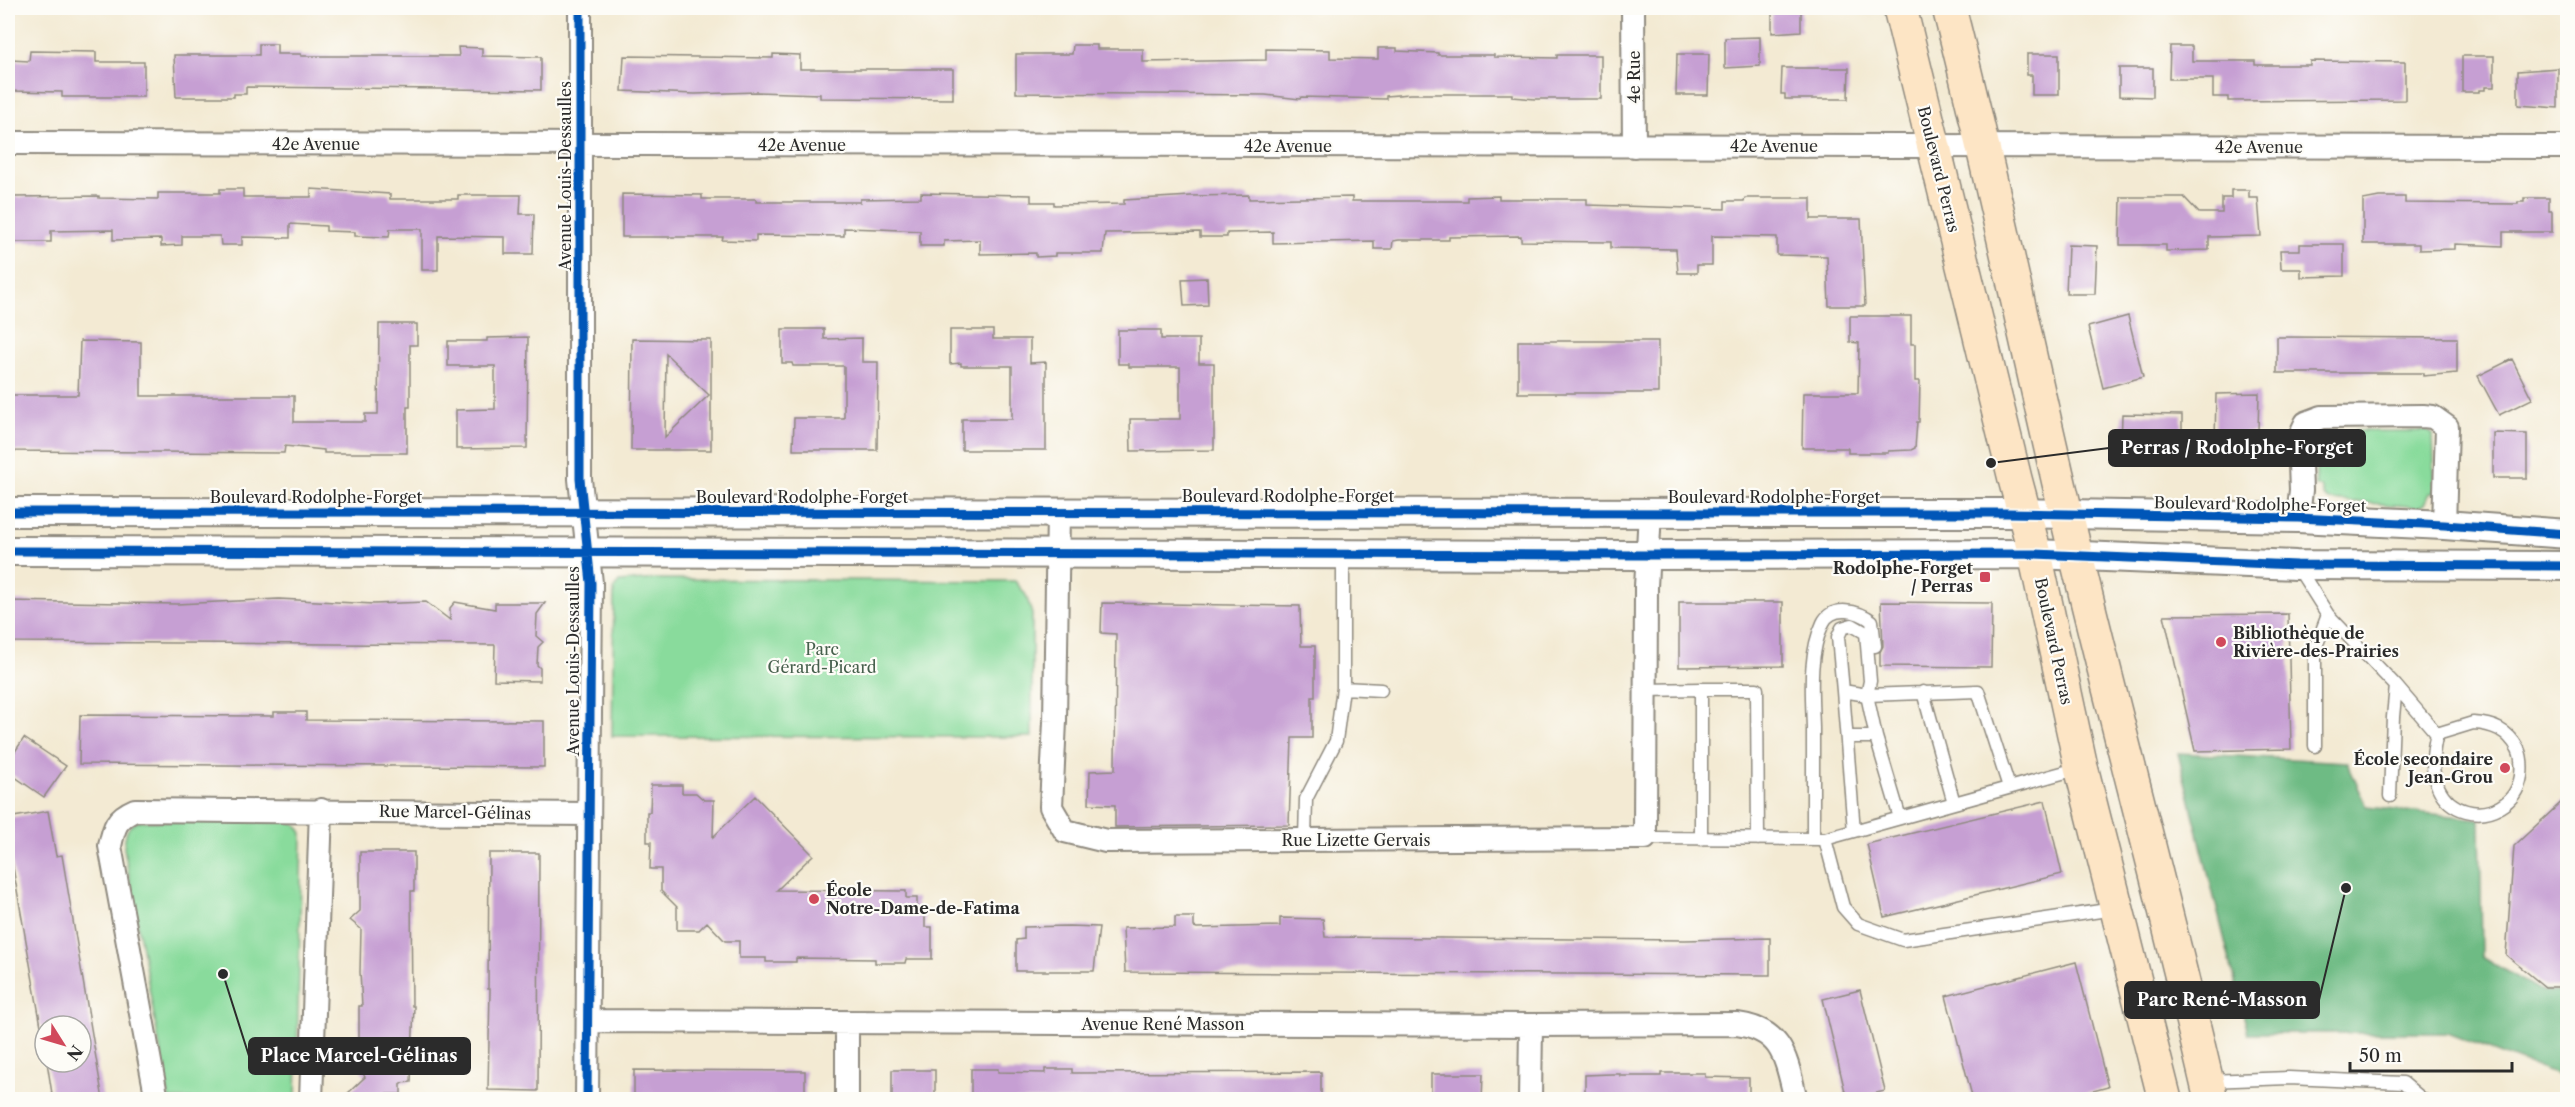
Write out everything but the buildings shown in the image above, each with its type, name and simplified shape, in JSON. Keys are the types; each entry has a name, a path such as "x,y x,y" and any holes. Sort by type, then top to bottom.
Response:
{"main road":[{"name":"Boulevard Perras","path":"1900,8 2035,554 2081,767 2115,909 2165,1100"},
{"path":"1949,8 1984,147 2067,515 2209,1090"},
{"path":"2115,909 2161,893"}],"street":[{"name":"Avenue Louis-Dessaulles","path":"580,8 580,479 591,583 587,1100"},
{"name":"4e Rue","path":"1633,8 1634,146"},
{"name":"42e Avenue","path":"8,143 2568,147"},
{"path":"2298,518 2301,490 2299,438 2306,423 2322,417 2423,416 2433,417 2447,427 2444,525"},
{"name":"Rue Lizette Gervais","path":"1058,511 1055,721 1051,807 1065,831 1106,841 1645,838"},
{"name":"Boulevard Rodolphe-Forget","path":"8,512 1650,511 2024,513 2298,518 2568,534"},
{"path":"1645,838 1650,511"},
{"path":"8,551 2035,554 2296,565 2568,566"},
{"name":"Rue Marcel-Gélinas","path":"157,1100 110,846 113,830 122,816 135,810 588,814"},
{"path":"311,1100 321,810"},
{"name":"Avenue René Masson","path":"588,1021 1737,1024 1754,1026 1768,1033 1779,1044 1786,1060 1796,1100"},
{"path":"847,1100 848,1023"},
{"path":"1530,1100 1531,1025"}],"lane":[{"path":"1305,840 1306,799 1336,741 1343,688 1343,554"},
{"path":"2296,565 2328,615 2396,686 2437,735"},
{"path":"1870,681 1876,673 1872,621 1850,610 1836,612 1824,620 1812,659 1819,839 1843,908 1858,924 1903,940 2115,909"},
{"path":"2315,746 2315,649 2328,615"},
{"path":"1854,831 1838,637 1842,628 1852,625 1866,633 1870,681 1867,695 1876,737 1900,818"},
{"path":"2390,796 2392,717 2396,686"},
{"path":"1343,688 1381,690"},
{"path":"1701,689 1701,838"},
{"path":"1646,690 1757,689 1758,838"},
{"path":"1843,691 1867,695 1978,692 2009,787"},
{"path":"1923,692 1954,803"},
{"path":"2473,723 2488,724 2501,730 2512,739 2520,752 2522,767 2520,782 2513,795 2502,805 2488,811 2473,813 2459,809 2446,801 2433,776 2434,747 2437,735 2473,723"},
{"path":"1848,737 1876,737"},
{"path":"1645,838 1819,839 2081,767"},
{"path":"2209,1090 2289,1078 2403,1083 2423,1100"}],"green space":[{"path":"2324,431 2427,431 2433,434 2435,493 2430,493 2425,504 2419,507 2329,500 2324,496 2321,487 2316,487 2316,441 2318,434"},
{"name":"Parc Gérard-Picard","path":"656,579 1015,581 1026,595 1032,614 1032,737 612,736 614,589 619,582"},
{"path":"2178,753 2347,762 2367,807 2480,819 2482,957 2541,992 2567,992 2567,1079 2447,1033 2248,1033"},
{"path":"288,819 297,825 302,833 296,1099 169,1099 124,848 127,831 131,825 139,821"}],"cycle path":[{"path":"580,8 580,479 591,583 587,1100"},
{"path":"8,512 2006,513 2298,518 2568,534"},
{"path":"8,551 2035,554 2296,565 2568,566"}],"place":[{"name":"Perras / Rodolphe-Forget","path":"1991,463"},
{"name":"Rodolphe-Forget / Perras","path":"1985,577"},
{"name":"Bibliothèque de Rivière-des-Prairies","path":"2221,642"},
{"name":"École secondaire Jean-Grou","path":"2505,768"},
{"name":"Parc René-Masson","path":"2346,888"},
{"name":"École Notre-Dame-de-Fatima","path":"814,899"},
{"name":"Place Marcel-Gélinas","path":"223,974"}]}
